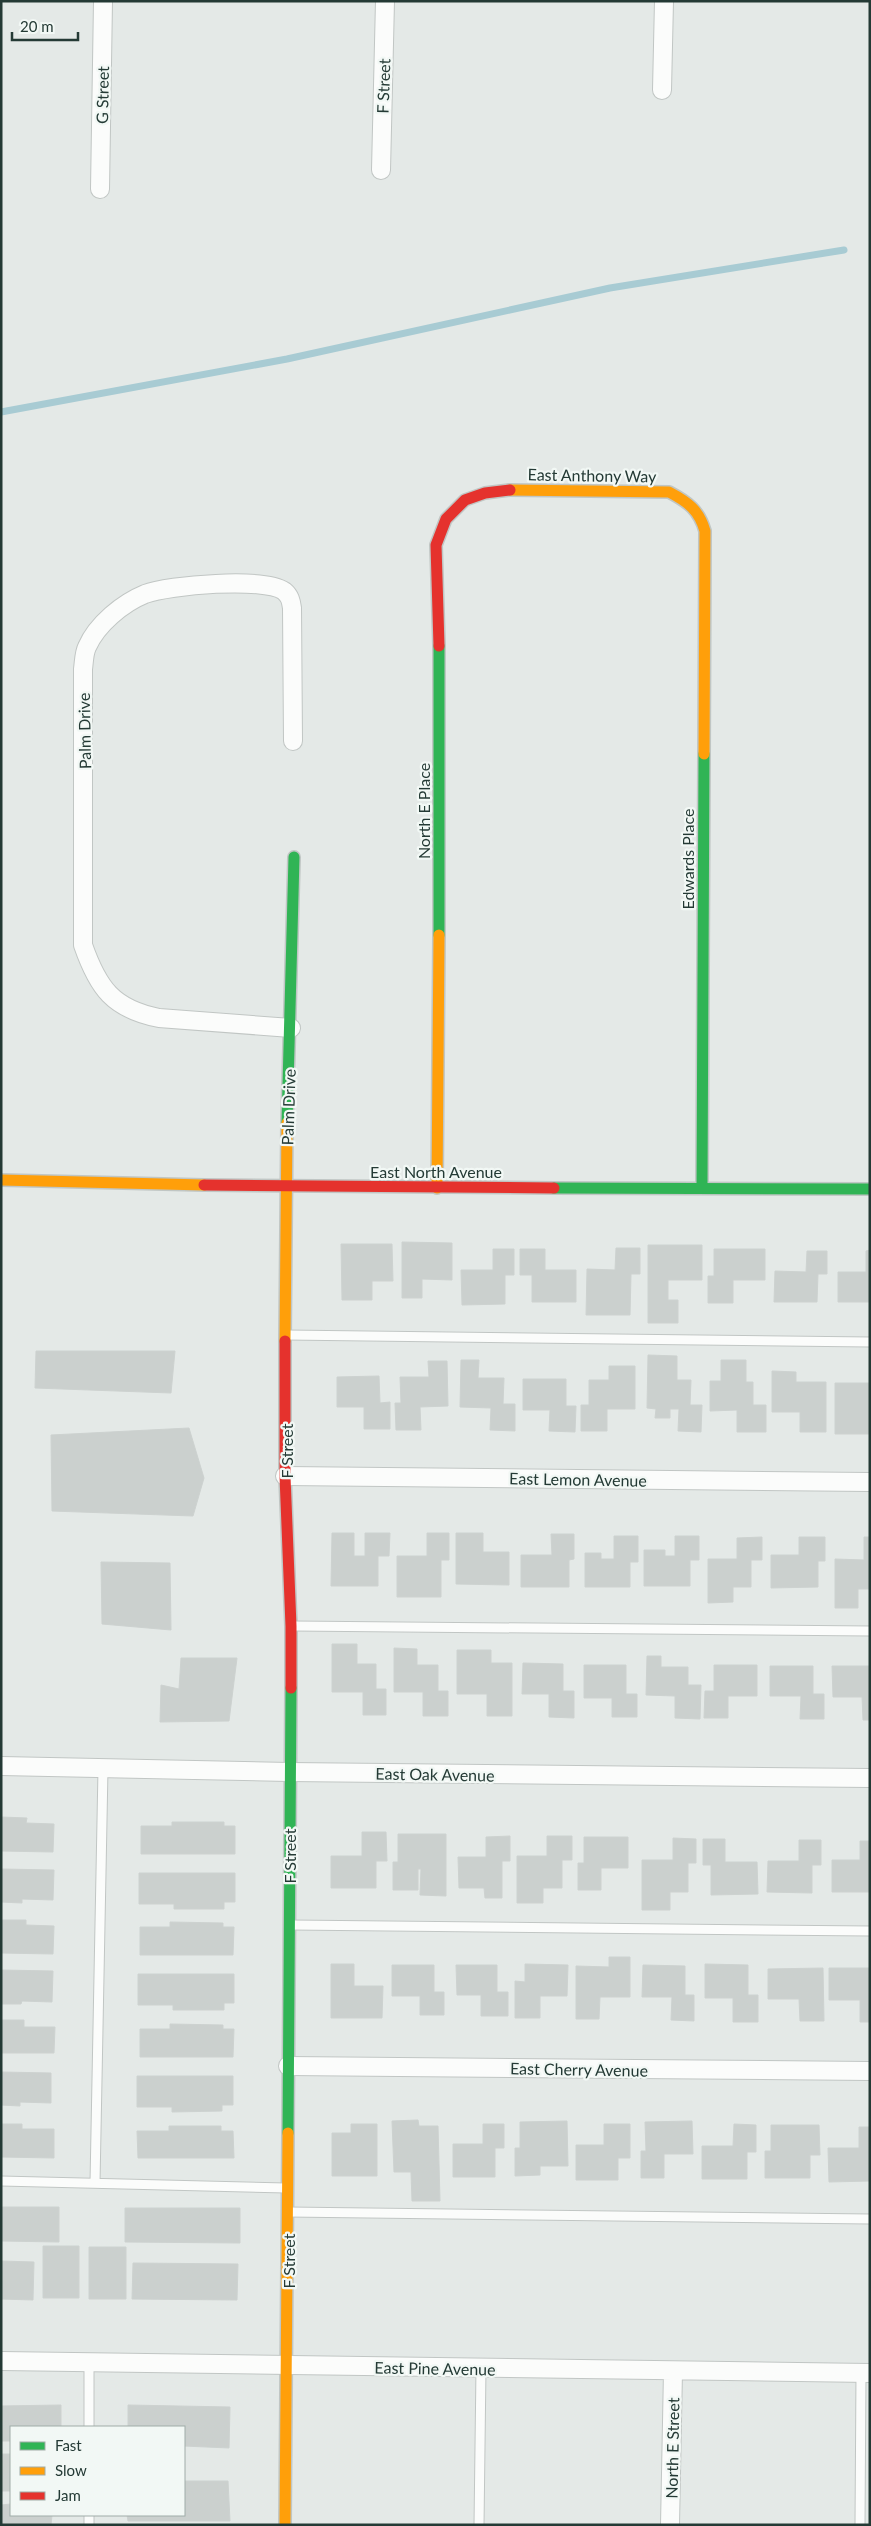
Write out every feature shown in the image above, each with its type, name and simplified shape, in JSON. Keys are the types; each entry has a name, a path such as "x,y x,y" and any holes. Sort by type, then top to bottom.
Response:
{"street":[{"name":"G Street","path":"100,189 103,1"},
{"name":"F Street","path":"381,170 385,1"},
{"path":"662,90 664,1"},
{"name":"East Anthony Way","path":"518,490 669,492 689,502 701,515 705,531"},
{"name":"North E Place","path":"437,1188 440,696 436,544 446,519 465,500 485,493 518,490"},
{"name":"Edwards Place","path":"702,1187 705,531"},
{"name":"Palm Drive","path":"290,1028 141,1015 121,1005 110,996 93,973 83,945 83,669 86,648 115,612 145,594 172,588 253,583 283,590 290,598 292,608 293,741"},
{"name":"Palm Drive","path":"285,1186 294,857"},
{"name":"East North Avenue","path":"1,1180 437,1188 702,1187 870,1189"},
{"name":"F Street","path":"285,1186 285,1476 292,1626 289,1772 288,2366 285,2525"},
{"name":"East Lemon Avenue","path":"285,1476 870,1482"},
{"name":"East Oak Avenue","path":"1,1766 289,1772 870,1778"},
{"name":"East Cherry Avenue","path":"288,2066 870,2071"},
{"name":"East Pine Avenue","path":"1,2362 866,2373"},
{"name":"North E Street","path":"670,2525 672,2371"}],"lane":[{"path":"285,1335 870,1342"},
{"path":"292,1626 870,1630"},
{"path":"95,2183 103,1769"},
{"path":"288,1926 870,1931"},
{"path":"1,2181 288,2188"},
{"path":"288,2212 870,2219"},
{"path":"89,2364 89,2426"},
{"path":"479,2525 481,2368"},
{"path":"860,2525 866,2373"}],"building":[{"path":"402,1242 452,1243 452,1280 422,1279 422,1298 402,1298"},
{"path":"341,1244 392,1244 393,1281 372,1281 372,1300 342,1300"},
{"path":"648,1245 702,1245 702,1280 668,1280 668,1300 678,1300 678,1323 648,1323"},
{"path":"616,1248 640,1248 640,1274 631,1274 630,1315 586,1315 587,1269 615,1270"},
{"path":"493,1249 514,1249 514,1275 505,1275 505,1304 462,1305 461,1270 493,1270"},
{"path":"520,1249 545,1249 545,1270 576,1270 576,1302 532,1302 532,1275 520,1275"},
{"path":"714,1249 765,1249 765,1280 733,1280 733,1303 708,1303 708,1276 714,1276"},
{"path":"870,1250 870,1302 838,1302 838,1272 866,1272 866,1251"},
{"path":"807,1251 827,1251 827,1274 818,1274 817,1302 774,1302 775,1271 806,1272"},
{"path":"36,1351 175,1351 171,1393 35,1388"},
{"path":"648,1355 677,1356 677,1380 691,1380 690,1405 702,1405 701,1432 678,1431 679,1409 670,1409 670,1418 655,1418 656,1409 647,1408"},
{"path":"461,1360 479,1360 478,1378 504,1378 503,1404 515,1404 515,1431 490,1430 491,1408 460,1407"},
{"path":"721,1360 746,1360 746,1382 753,1382 753,1405 766,1405 766,1432 737,1432 737,1410 710,1411 710,1381 721,1381"},
{"path":"428,1361 447,1361 448,1406 420,1407 421,1430 396,1430 395,1403 401,1403 400,1377 429,1377"},
{"path":"609,1366 635,1366 635,1409 607,1409 607,1431 581,1431 581,1405 589,1405 589,1380 609,1380"},
{"path":"772,1371 796,1372 796,1382 826,1382 826,1432 800,1432 800,1412 772,1412"},
{"path":"379,1376 380,1403 390,1402 390,1429 364,1429 364,1407 337,1407 337,1377"},
{"path":"523,1379 566,1379 566,1406 576,1406 575,1432 549,1431 550,1410 523,1410"},
{"path":"835,1383 870,1383 870,1434 835,1434"},
{"path":"189,1428 204,1478 193,1516 52,1511 51,1435"},
{"path":"332,1533 354,1533 354,1556 365,1556 365,1533 390,1533 389,1556 378,1556 378,1586 331,1586"},
{"path":"427,1533 449,1533 449,1560 441,1560 441,1597 397,1597 397,1556 427,1556"},
{"path":"456,1533 483,1533 483,1552 509,1552 509,1585 456,1584"},
{"path":"551,1534 574,1534 574,1559 569,1560 569,1587 521,1587 521,1555 552,1555"},
{"path":"614,1536 638,1536 638,1562 630,1562 630,1587 585,1587 585,1553 601,1553 601,1559 614,1559"},
{"path":"675,1536 699,1536 699,1560 690,1560 690,1586 644,1586 644,1550 665,1550 665,1556 675,1556"},
{"path":"762,1537 762,1560 751,1560 751,1587 733,1587 733,1602 708,1603 708,1559 737,1559 737,1538"},
{"path":"799,1537 825,1537 825,1561 818,1561 818,1587 771,1588 771,1555 799,1555"},
{"path":"864,1537 870,1537 870,1589 858,1589 858,1608 835,1608 835,1559 864,1560"},
{"path":"101,1562 170,1563 171,1630 102,1624"},
{"path":"332,1644 357,1644 357,1664 376,1664 376,1689 386,1689 386,1715 363,1715 363,1692 332,1692"},
{"path":"394,1648 417,1649 417,1665 438,1665 438,1691 448,1691 448,1716 423,1716 423,1692 394,1692"},
{"path":"457,1650 491,1650 491,1663 512,1663 512,1716 487,1716 487,1694 457,1694"},
{"path":"647,1656 661,1656 661,1667 688,1667 688,1685 701,1685 700,1719 675,1718 675,1696 646,1695"},
{"path":"181,1658 237,1658 229,1721 160,1722 161,1685 179,1689"},
{"path":"523,1663 563,1664 563,1691 574,1691 574,1718 549,1717 549,1694 522,1694"},
{"path":"584,1665 626,1665 626,1694 637,1694 637,1717 612,1717 612,1698 584,1698"},
{"path":"714,1665 757,1665 757,1696 728,1696 728,1718 704,1718 705,1691 714,1691"},
{"path":"770,1666 813,1666 813,1694 824,1694 824,1719 800,1719 801,1696 770,1696"},
{"path":"832,1666 870,1666 870,1720 863,1720 862,1697 833,1697"},
{"path":"1,1817 27,1818 26,1823 54,1824 53,1852 1,1851"},
{"path":"172,1822 224,1822 224,1826 235,1826 235,1854 141,1854 141,1826 172,1826"},
{"path":"362,1832 386,1832 387,1861 376,1861 376,1888 331,1888 331,1856 362,1856"},
{"path":"398,1834 446,1834 446,1896 420,1895 421,1869 418,1869 418,1890 393,1890 393,1862 398,1862"},
{"path":"510,1836 510,1861 502,1861 502,1898 485,1898 484,1888 459,1888 458,1857 486,1857 486,1837"},
{"path":"547,1836 572,1836 572,1860 562,1860 562,1888 543,1888 543,1903 517,1903 517,1856 547,1856"},
{"path":"584,1837 628,1837 628,1868 601,1868 601,1890 578,1890 578,1863 584,1863"},
{"path":"673,1838 696,1839 696,1863 688,1863 688,1892 670,1892 670,1910 642,1910 642,1860 673,1860"},
{"path":"703,1839 725,1839 725,1862 757,1862 758,1894 711,1895 711,1865 703,1865"},
{"path":"799,1840 821,1840 821,1865 812,1865 812,1893 767,1892 768,1861 799,1861"},
{"path":"860,1841 870,1841 870,1892 832,1892 832,1860 860,1860"},
{"path":"1,1869 54,1870 53,1900 22,1899 22,1903 1,1902"},
{"path":"139,1873 235,1873 235,1902 224,1902 224,1909 174,1909 174,1904 139,1904"},
{"path":"1,1920 26,1920 26,1925 54,1926 53,1954 1,1953"},
{"path":"170,1922 223,1923 223,1927 234,1927 233,1955 140,1955 140,1927 170,1927"},
{"path":"609,1957 630,1957 630,1997 600,1997 599,2019 576,2019 576,1966 609,1967"},
{"path":"331,1964 354,1964 354,1986 383,1986 382,2018 331,2018"},
{"path":"525,1964 568,1965 567,1996 540,1996 540,2018 515,2018 515,1981 525,1982"},
{"path":"705,1964 748,1965 748,1995 758,1995 758,2022 733,2022 733,1998 705,1998"},
{"path":"392,1965 434,1965 434,1992 444,1992 444,2015 420,2015 420,1996 392,1996"},
{"path":"456,1965 497,1965 497,1992 508,1992 508,2016 481,2016 481,1995 457,1995"},
{"path":"643,1965 685,1966 685,1995 694,1995 694,2021 671,2020 672,1997 642,1997"},
{"path":"823,1968 824,2021 800,2021 799,1999 768,1999 768,1969"},
{"path":"829,1968 870,1968 870,2022 860,2022 860,2000 829,2000"},
{"path":"1,1970 53,1971 52,2002 22,2001 21,2004 1,2004"},
{"path":"138,1974 234,1974 234,2003 224,2003 224,2010 173,2010 173,2005 138,2005"},
{"path":"1,2020 24,2020 24,2027 55,2027 54,2053 1,2053"},
{"path":"170,2024 223,2025 223,2029 234,2029 233,2057 140,2057 140,2029 170,2029"},
{"path":"1,2072 51,2073 51,2103 20,2102 20,2106 1,2105"},
{"path":"137,2076 233,2076 233,2105 222,2105 222,2111 172,2112 172,2107 137,2107"},
{"path":"418,2120 419,2126 438,2126 440,2201 412,2201 411,2172 394,2172 392,2121"},
{"path":"567,2121 568,2166 540,2166 540,2175 515,2176 515,2148 520,2148 520,2122"},
{"path":"692,2121 693,2154 664,2154 664,2178 641,2178 641,2151 646,2151 645,2122"},
{"path":"1,2124 22,2124 22,2129 54,2129 54,2158 1,2157"},
{"path":"351,2124 377,2124 377,2176 332,2176 332,2133 351,2133"},
{"path":"483,2124 504,2124 504,2148 495,2148 495,2177 453,2177 453,2144 483,2144"},
{"path":"604,2124 630,2124 630,2158 618,2158 618,2180 576,2180 576,2145 604,2145"},
{"path":"734,2124 756,2125 756,2152 747,2152 747,2179 702,2179 702,2146 733,2146"},
{"path":"771,2125 819,2125 820,2155 810,2155 810,2178 765,2178 765,2151 771,2151"},
{"path":"169,2126 221,2126 221,2131 233,2131 234,2158 138,2158 137,2131 169,2131"},
{"path":"859,2127 870,2127 870,2181 829,2182 828,2148 859,2148"},
{"path":"1,2207 59,2207 59,2242 1,2241"},
{"path":"125,2208 240,2208 240,2243 125,2242"},
{"path":"43,2246 79,2246 79,2298 43,2298"},
{"path":"89,2247 126,2247 126,2299 89,2299"},
{"path":"1,2261 34,2262 33,2300 1,2299"},
{"path":"133,2263 238,2264 237,2300 132,2299"},
{"path":"61,2405 61,2426 10,2426 10,2441 1,2441 1,2406"},
{"path":"128,2405 230,2407 229,2448 185,2446 185,2426 128,2426"},
{"path":"1,2454 10,2454 10,2491 1,2491"},
{"path":"185,2481 228,2481 230,2521 128,2521 127,2516 185,2516"},
{"path":"10,2504 10,2516 52,2516 51,2525 1,2525 1,2505"}],"waterway":[{"path":"1,412 287,359 610,288 844,250"}],"traffic: fast":[{"path":"439,646 439,935"},
{"path":"702,1187 704,754"},
{"path":"287,1123 294,857"},
{"path":"554,1188 870,1189"},
{"path":"288,2133 291,1688"}],"traffic: slow":[{"path":"510,490 669,492 692,507 700,517 705,531 704,754"},
{"path":"437,1188 439,935"},
{"path":"285,1341 287,1123"},
{"path":"1,1180 204,1185"},
{"path":"285,2525 288,2133"}],"traffic: jam":[{"path":"439,646 436,545 446,519 465,500 485,493 510,490"},
{"path":"204,1185 554,1188"},
{"path":"285,1341 285,1476 291,1626 291,1688"}]}
